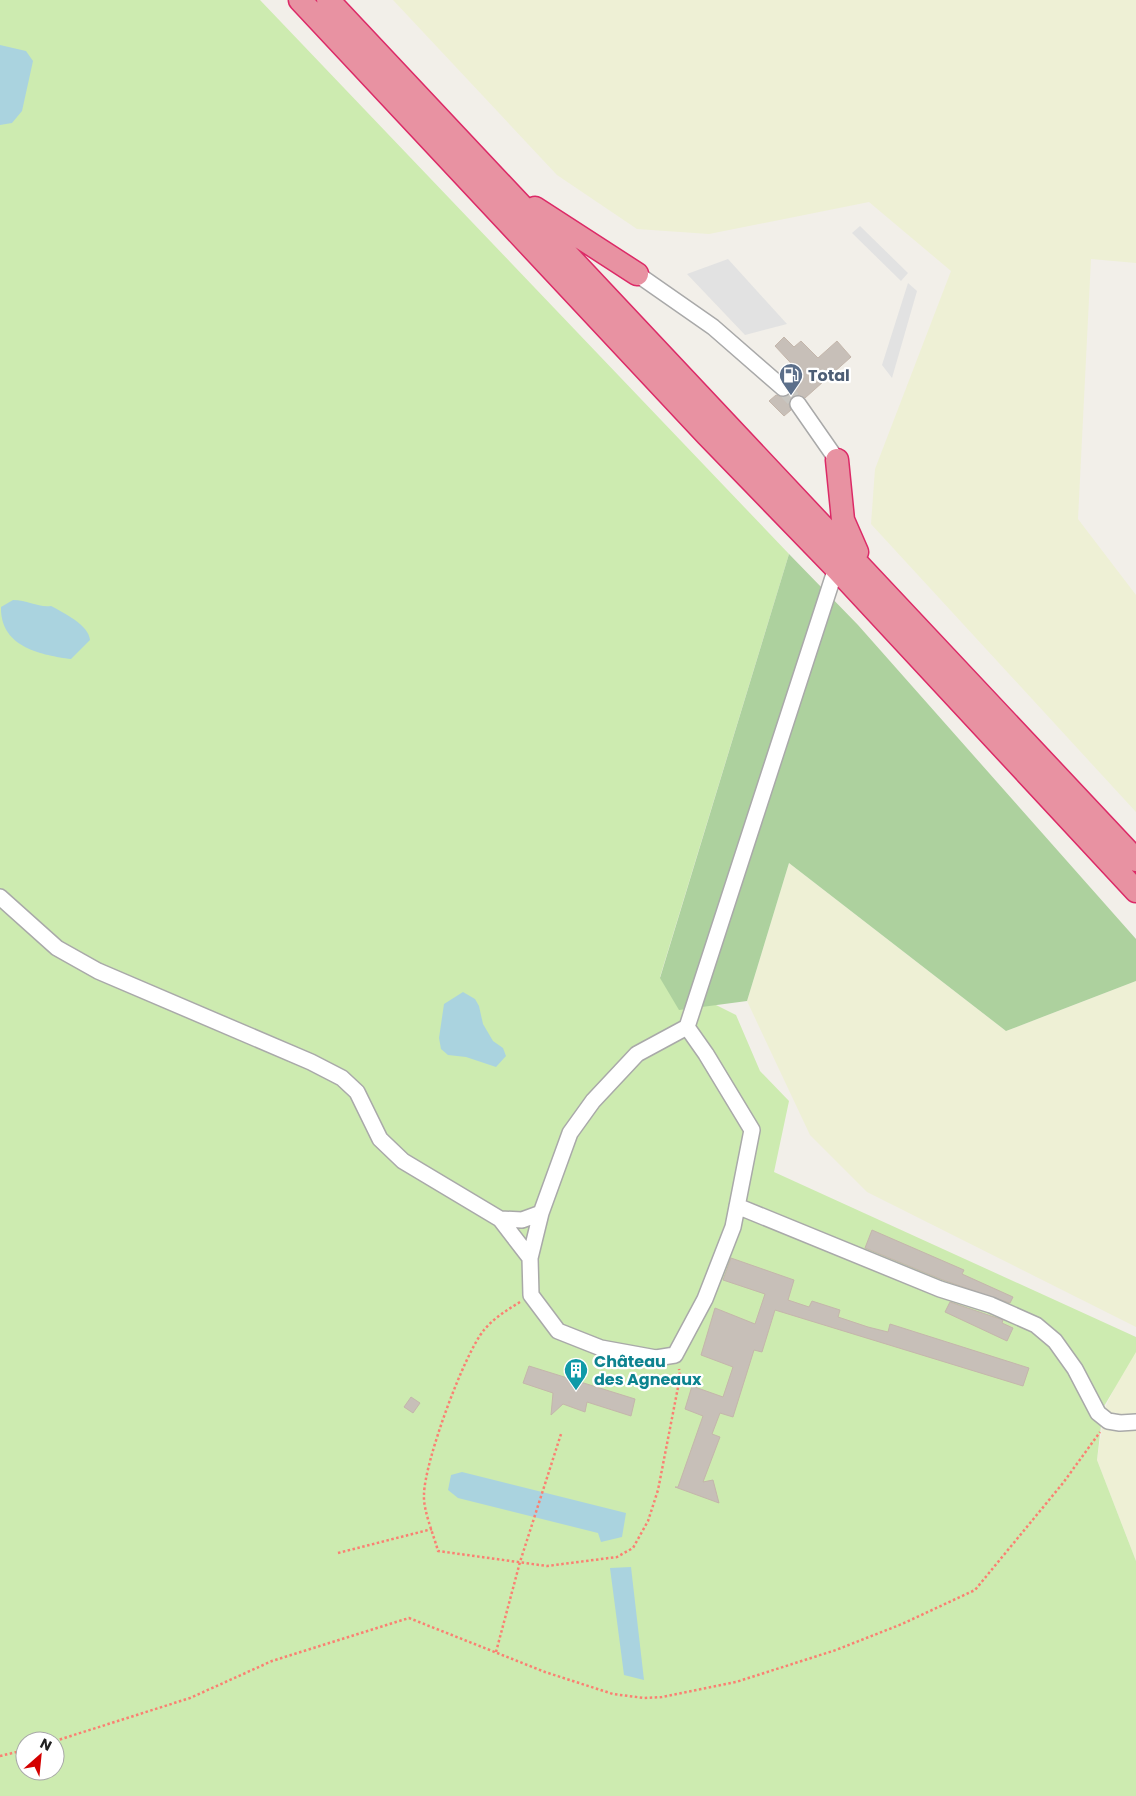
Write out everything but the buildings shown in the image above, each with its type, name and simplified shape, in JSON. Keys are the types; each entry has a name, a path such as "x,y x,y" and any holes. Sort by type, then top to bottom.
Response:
{"highway":[{"path":"300,0 707,435 836,568 1136,891"},
{"path":"328,0 1136,860"},
{"path":"505,189 637,274"},
{"path":"837,460 843,520 866,571"}],"street":[{"path":"637,274 713,327 783,388"},
{"path":"798,404 837,460"},
{"path":"687,1027 706,1054 752,1130 733,1227 705,1299 675,1356 656,1358 601,1348 558,1331 531,1295 530,1258 541,1213 570,1133 593,1101 637,1054 687,1027 836,568"},
{"path":"0,897 57,948 98,971 311,1062 342,1078 357,1092 380,1139 403,1162 500,1219 530,1258"},
{"path":"737,1206 940,1289 991,1305 1036,1325 1055,1342 1075,1369 1098,1413 1108,1421 1120,1423 1136,1422"},
{"path":"500,1219 522,1220 541,1213"}],"path":[{"path":"531,1295 503,1312 484,1331 469,1359 432,1454 423,1496 438,1551 547,1566 617,1557 633,1548 648,1521 658,1490 680,1377 675,1356"},
{"path":"65,1738 182,1701 272,1661 409,1618 545,1672 613,1694 644,1698 662,1697 736,1682 836,1650 902,1624 975,1590 1063,1483 1108,1421"},
{"path":"496,1653 520,1562 562,1434"},
{"path":"338,1553 432,1529"},
{"path":"0,1756 15,1752"}],"green space":[{"path":"0,0 260,0 789,554 660,977 736,1015 760,1071 789,1101 774,1172 1136,1337 1136,1352 1103,1408 1097,1460 1136,1561 1136,1796 0,1796"},
{"path":"393,0 1136,0 1136,263 1091,259 1078,519 1136,595 1136,812 871,524 875,469 951,271 869,202 709,234 637,229 557,175"},
{"path":"789,554 858,625 1136,939 1136,981 1006,1031 789,863 747,1001 679,1010 660,978"},
{"path":"789,863 1006,1031 1136,981 1136,1327 867,1192 810,1135 747,1001"},
{"path":"1136,1342 1136,1561 1097,1460 1105,1408"}],"shaded area":[{"path":"860,226 908,273 901,281 852,233"},
{"path":"728,259 787,324 745,335 687,274"},
{"path":"908,283 917,291 892,378 882,365"}],"water":[{"path":"0,45 26,51 33,61 22,111 12,123 0,125"},
{"path":"13,600 51,606 81,624 89,635 90,640 71,659 36,652 25,647 8,632 3,621 1,607"},
{"path":"463,992 475,999 479,1006 483,1024 493,1041 503,1048 506,1056 496,1067 466,1057 448,1055 441,1049 439,1038 444,1004"},
{"path":"462,1472 626,1513 622,1537 601,1542 598,1533 458,1498 448,1490 451,1475"},
{"path":"631,1567 644,1680 624,1675 610,1568"}],"tunnel":[{"path":"783,388 798,404"}],"place":[{"name":"Total","path":"791,396"},
{"name":"Château des Agneaux","path":"576,1391"}]}
